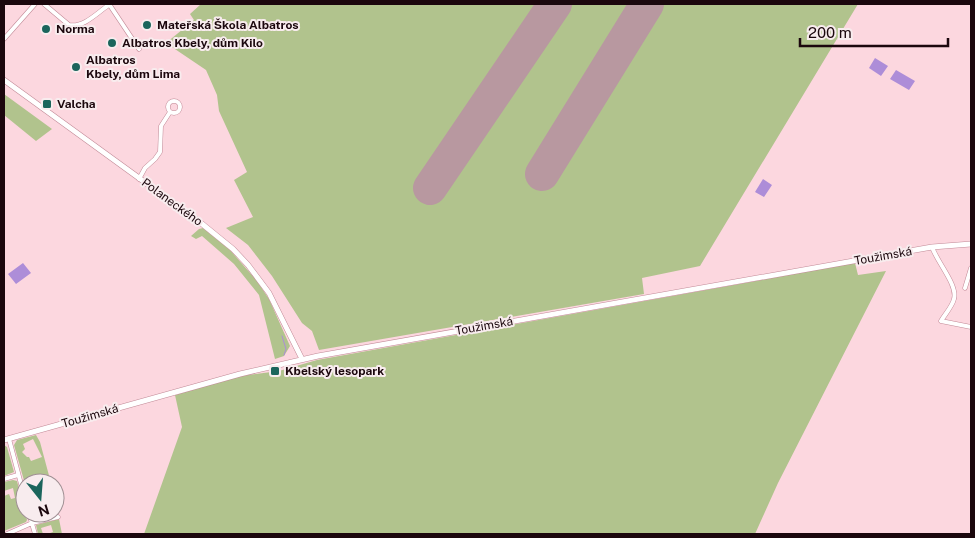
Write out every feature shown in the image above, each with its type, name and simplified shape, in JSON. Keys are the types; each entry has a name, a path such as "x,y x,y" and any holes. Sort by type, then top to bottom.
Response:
{"street":[{"path":"4,39 35,4"},
{"path":"44,4 69,25 74,26 79,26 109,4 139,49"},
{"name":"Polaneckého","path":"4,80 218,236 248,265 264,286 279,310 302,359"},
{"path":"139,179 145,168 160,152 162,126 170,112"},
{"name":"Toužimská","path":"6,440 240,374 302,359 932,247 971,244"},
{"path":"932,247 954,291 954,300 942,321 971,327"},
{"path":"964,288 971,268"},
{"path":"6,440 17,473"},
{"path":"7,534 32,523 35,534"}],"green space":[{"path":"201,4 858,4 700,266 642,278 644,294 319,350 312,331 302,323 272,276 248,245 226,228 253,217 234,180 247,172 219,111 217,95 206,70 166,43 194,20 190,14"},
{"path":"4,94 52,129 36,141 4,115"},
{"path":"203,228 230,250 257,281 269,299 290,346 284,356 275,359 259,295 234,264 202,236 196,239 191,236"},
{"path":"855,263 858,275 886,271 778,483 755,534 144,534 182,427 175,395 240,376 279,371 317,360"},
{"path":"36,435 40,442 48,473 22,473 14,445 17,440","holes":["33,439 42,457 31,461 22,452 25,449 23,444"]},
{"path":"4,445 7,447 14,472 4,476 5,466"},
{"path":"15,480 15,498 13,488 4,491 4,482"},
{"path":"9,494 11,499 15,498 15,523 24,523 4,531 4,496"},
{"path":"60,523 62,534 47,534 53,532 51,525 41,528 43,534 38,534 36,525"}],"shaded area":[{"path":"875,58 888,66 881,76 869,68"},
{"path":"896,70 915,81 909,90 890,79"},
{"path":"763,179 772,185 764,197 755,192"},
{"path":"23,263 31,273 16,284 8,274"}],"waterway":[{"path":"282,336 286,349 284,355"}],"runway":[{"path":"430,188 555,4"},
{"path":"542,174 647,4"}],"place":[{"name":"Mateřská Škola Albatros","path":"147,25"},
{"name":"Norma","path":"46,29"},
{"name":"Albatros Kbely, dům Kilo","path":"112,43"},
{"name":"Albatros Kbely, dům Lima","path":"76,67"},
{"name":"Valcha","path":"47,104"},
{"name":"Kbelský lesopark","path":"275,371"}]}
